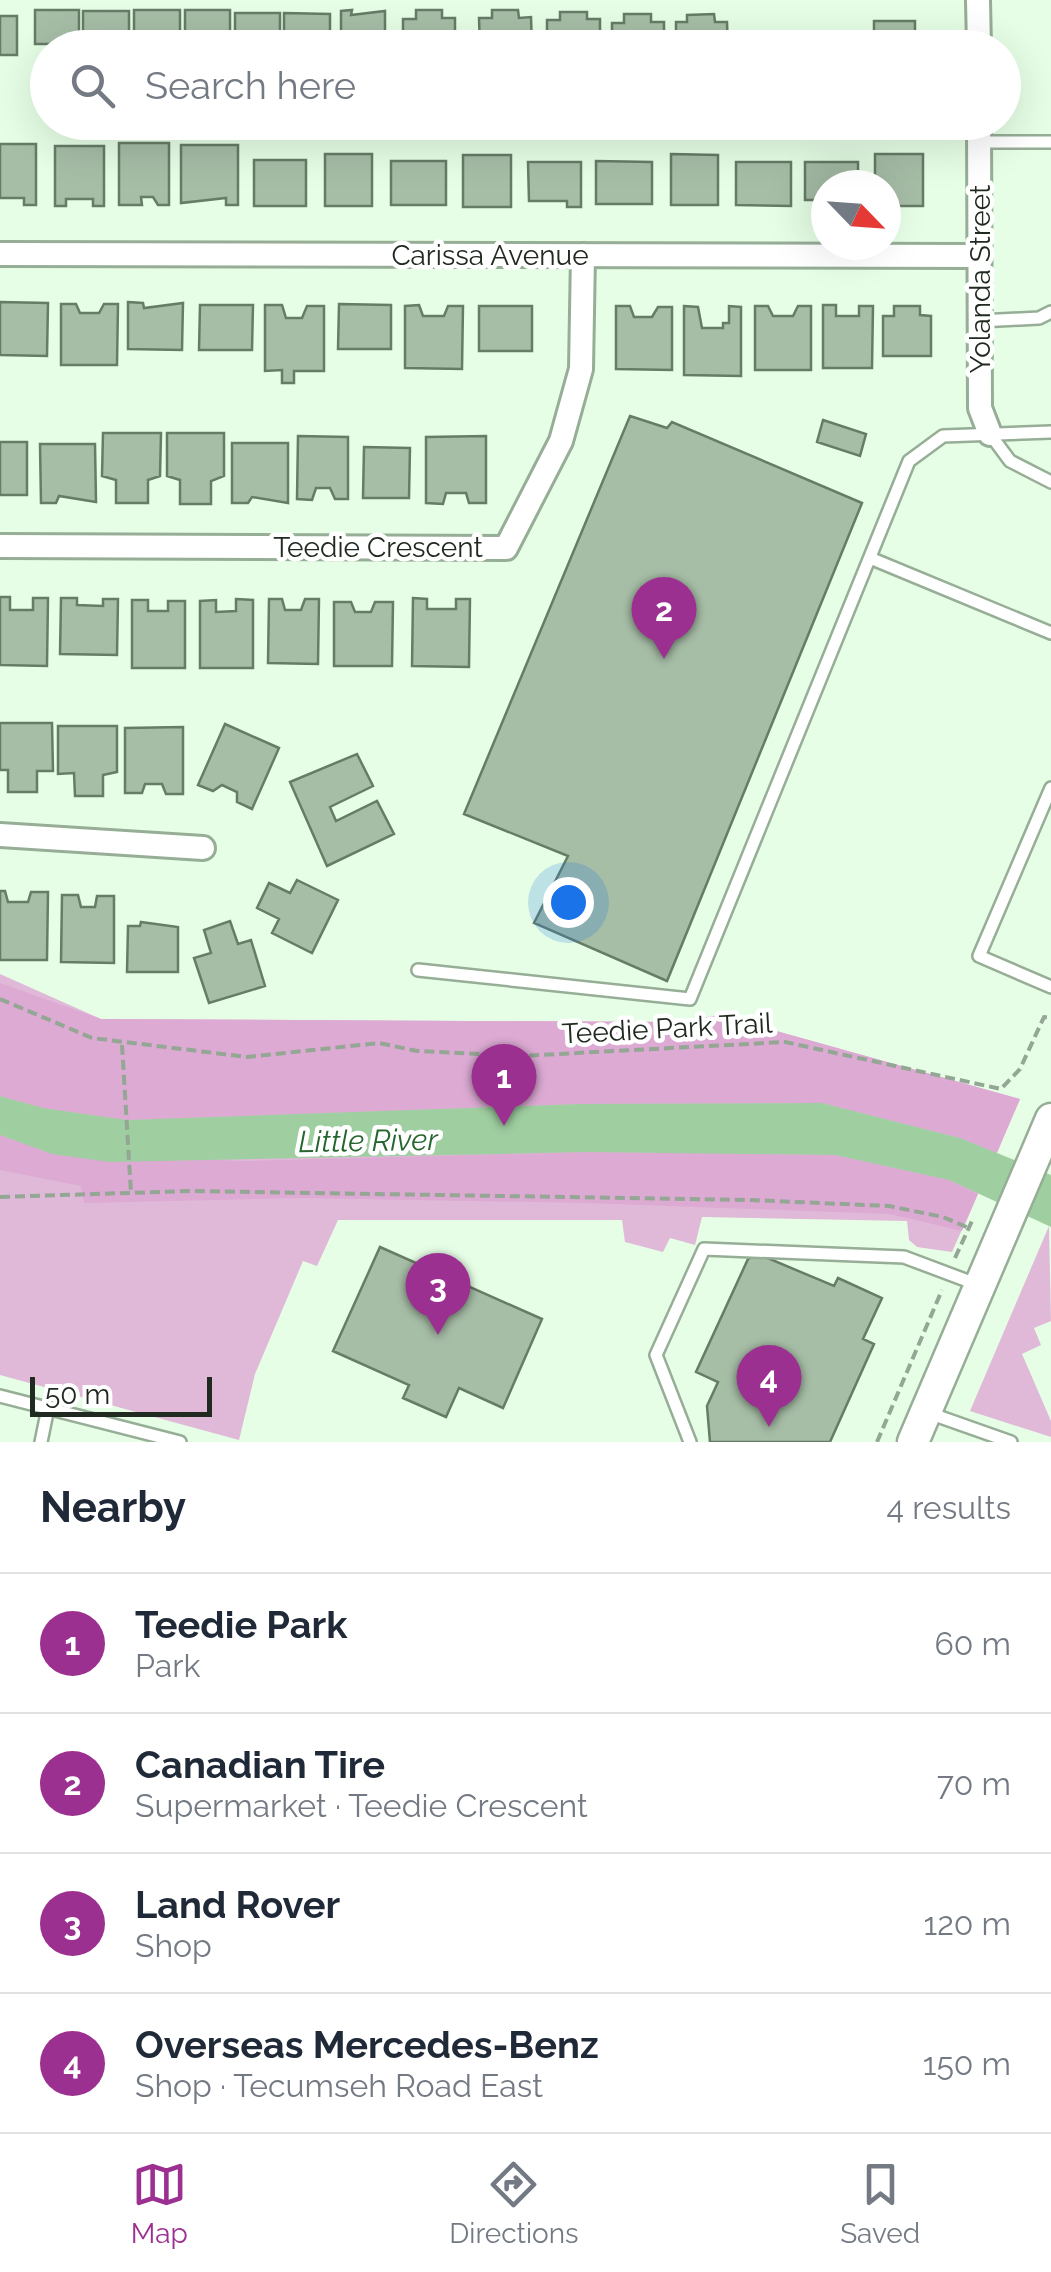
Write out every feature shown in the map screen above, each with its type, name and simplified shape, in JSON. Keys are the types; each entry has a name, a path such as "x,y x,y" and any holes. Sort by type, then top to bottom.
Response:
{"main road":[{"path":"913,1442 1051,1119"}],"street":[{"path":"978,0 979,30"},
{"name":"Yolanda Street","path":"979,140 980,408 990,434"},
{"name":"Carissa Avenue","path":"0,254 980,256"},
{"name":"Teedie Crescent","path":"0,546 506,548 561,440 581,369 583,255"},
{"path":"0,835 203,848"}],"lane":[{"path":"1021,138 1051,142"},
{"path":"980,321 1040,318 1051,312"},
{"path":"418,970 690,998 909,461 943,436 1051,432"},
{"path":"990,434 1010,461 1051,482"},
{"path":"870,558 1051,633"},
{"path":"1051,788 979,956 1051,987"},
{"path":"690,1442 656,1355 704,1249 904,1257 980,1286"},
{"path":"0,1396 180,1442"},
{"path":"41,1442 48,1408"},
{"path":"926,1412 1010,1442"}],"path":[{"name":"Teedie Park Trail","path":"0,1000 92,1038 122,1046 247,1057 379,1043 418,1051 520,1056 786,1042 1001,1089 1020,1069 1044,1018 1051,1018"},
{"path":"122,1046 131,1193"},
{"path":"0,1197 131,1193 752,1200 889,1206 944,1217 968,1228"},
{"path":"956,1253 972,1221"},
{"path":"877,1442 941,1293"}],"shaded area":[{"path":"0,974 101,1019 678,1022 719,1015 1020,1099 952,1252 917,1247 909,1240 907,1221 702,1217 695,1245 670,1238 663,1252 625,1242 622,1220 338,1220 317,1266 303,1261 255,1374 239,1440 0,1375"},
{"path":"0,983 101,1019 678,1022 719,1015 1020,1099 997,1153 960,1138 822,1103 579,1104 127,1120 43,1108 0,1096"},
{"path":"0,1135 52,1154 244,1161 588,1152 835,1155 949,1180 978,1194 962,1231 890,1214 587,1203 300,1198 84,1203 81,1186 0,1170"},
{"path":"1049,1226 1051,1321 1034,1328 1041,1345 1022,1354 1051,1421 1051,1437 970,1411"}],"water":[{"name":"Little River","path":"0,1096 43,1108 127,1120 579,1104 822,1103 960,1138 1051,1175 1051,1227 949,1180 835,1155 588,1152 110,1162 52,1154 0,1135"}],"building":[{"path":"35,10 79,10 79,30 35,30"},
{"path":"134,10 180,10 180,30 134,30"},
{"path":"185,10 230,10 230,30 185,30"},
{"path":"352,10 351,15 385,11 385,30 341,30 341,11"},
{"path":"416,10 442,10 442,18 455,18 455,30 403,30 403,19 416,19"},
{"path":"492,10 518,10 519,18 531,17 531,30 479,30 479,18 492,18"},
{"path":"83,11 129,11 129,30 83,30"},
{"path":"560,12 587,12 587,19 600,19 600,30 547,30 547,20 560,20"},
{"path":"235,13 280,13 280,30 235,30"},
{"path":"284,13 330,14 330,30 284,30"},
{"path":"624,14 651,14 651,22 664,22 664,30 612,30 612,23 624,23"},
{"path":"714,14 715,22 727,22 727,30 676,30 676,22 687,22 687,15"},
{"path":"0,16 17,16 17,55 0,55"},
{"path":"874,21 915,21 915,30 874,30"},
{"path":"119,143 169,143 169,205 158,205 153,197 141,197 142,205 119,205"},
{"path":"0,144 36,144 36,205 24,205 24,198 0,198"},
{"path":"181,145 238,145 238,205 226,205 226,198 181,203"},
{"path":"55,146 104,146 104,206 93,206 93,199 66,199 66,206 55,206"},
{"path":"325,154 372,154 372,206 325,206"},
{"path":"671,154 718,155 718,205 671,205"},
{"path":"875,154 923,154 923,206 901,206 901,170 875,170"},
{"path":"463,155 511,155 511,207 463,207"},
{"path":"254,160 306,160 306,206 254,206"},
{"path":"391,161 446,161 446,205 391,205"},
{"path":"596,161 652,162 652,204 596,204"},
{"path":"528,162 581,162 581,207 567,207 567,201 529,201"},
{"path":"736,162 791,162 791,206 736,205"},
{"path":"805,162 858,162 858,170 811,170 811,200 805,200"},
{"path":"0,302 48,303 47,356 0,355"},
{"path":"128,302 143,303 144,308 183,303 182,350 128,349"},
{"path":"61,304 76,304 80,313 99,313 104,304 118,304 117,365 61,365"},
{"path":"339,304 391,305 391,349 338,349"},
{"path":"200,305 253,305 252,350 199,350"},
{"path":"265,305 282,305 286,318 302,318 307,306 324,306 324,371 294,371 294,383 282,383 282,370 265,371"},
{"path":"419,305 423,316 444,316 448,306 463,306 462,369 405,368 405,306"},
{"path":"823,305 836,305 836,316 859,316 859,306 873,306 872,368 823,368"},
{"path":"479,306 532,306 532,351 479,351"},
{"path":"616,306 630,306 634,317 652,317 658,307 672,307 672,370 616,369"},
{"path":"684,306 698,307 702,328 723,328 723,323 729,323 729,306 741,307 741,376 684,375"},
{"path":"755,306 768,306 773,316 793,316 798,306 811,306 811,370 755,370"},
{"path":"894,306 920,306 920,315 931,316 931,356 883,356 883,316 894,316"},
{"path":"630,416 667,428 672,422 862,503 667,981 534,923 568,856 464,814"},
{"path":"823,420 866,434 860,456 817,442"},
{"path":"103,433 161,433 160,476 148,480 148,503 116,503 116,480 102,476"},
{"path":"167,433 224,433 224,476 211,481 211,504 180,504 180,480 167,476"},
{"path":"298,436 348,437 348,499 335,499 330,488 316,488 312,500 297,499"},
{"path":"486,436 486,503 469,503 466,493 446,493 443,504 426,503 426,437"},
{"path":"0,442 27,442 27,495 0,495"},
{"path":"232,443 288,443 288,503 252,497 248,503 232,503"},
{"path":"40,444 95,444 96,502 59,496 56,503 41,503"},
{"path":"364,447 410,448 409,498 363,498"},
{"path":"0,597 10,597 10,610 33,610 33,598 48,598 47,666 0,665"},
{"path":"61,598 77,598 77,605 103,606 103,599 118,599 117,655 60,654"},
{"path":"413,598 427,599 427,609 456,609 456,599 470,599 469,667 412,666"},
{"path":"236,599 253,600 253,668 200,668 200,601 216,600 216,612 236,611"},
{"path":"269,599 282,599 285,610 301,610 305,599 319,599 318,664 268,663"},
{"path":"132,600 148,600 148,611 168,611 168,601 185,601 185,668 132,668"},
{"path":"334,602 351,602 355,612 371,612 375,602 393,602 392,666 334,666"},
{"path":"0,723 52,723 53,771 37,771 37,792 8,792 8,770 0,770"},
{"path":"225,724 279,748 252,809 237,802 237,792 222,785 213,791 198,785"},
{"path":"58,726 117,726 117,772 103,775 103,796 75,796 74,773 58,774"},
{"path":"183,727 183,794 166,794 162,784 145,784 142,793 125,793 125,728"},
{"path":"357,754 373,786 330,807 336,821 377,801 394,834 327,866 290,782"},
{"path":"297,880 338,900 312,953 272,933 279,919 257,908 269,883 290,893"},
{"path":"0,891 5,891 8,902 28,902 31,892 48,892 47,960 0,960"},
{"path":"62,895 78,895 81,907 95,907 97,896 114,896 114,963 61,962"},
{"path":"230,921 238,944 251,940 265,986 209,1003 194,958 211,953 204,930"},
{"path":"141,922 178,927 178,972 127,972 128,926 140,926"},
{"path":"380,1247 542,1319 503,1408 459,1388 446,1417 403,1398 409,1385 333,1351"},
{"path":"758,1254 834,1286 838,1278 882,1298 863,1339 874,1344 830,1442 710,1442 707,1406 718,1382 696,1372 748,1259"}],"place":[{"name":"Canadian Tire","path":"664,659"},
{"name":"Teedie Park","path":"504,1126"},
{"name":"Land Rover","path":"438,1335"},
{"name":"Overseas Mercedes-Benz","path":"769,1427"}]}
